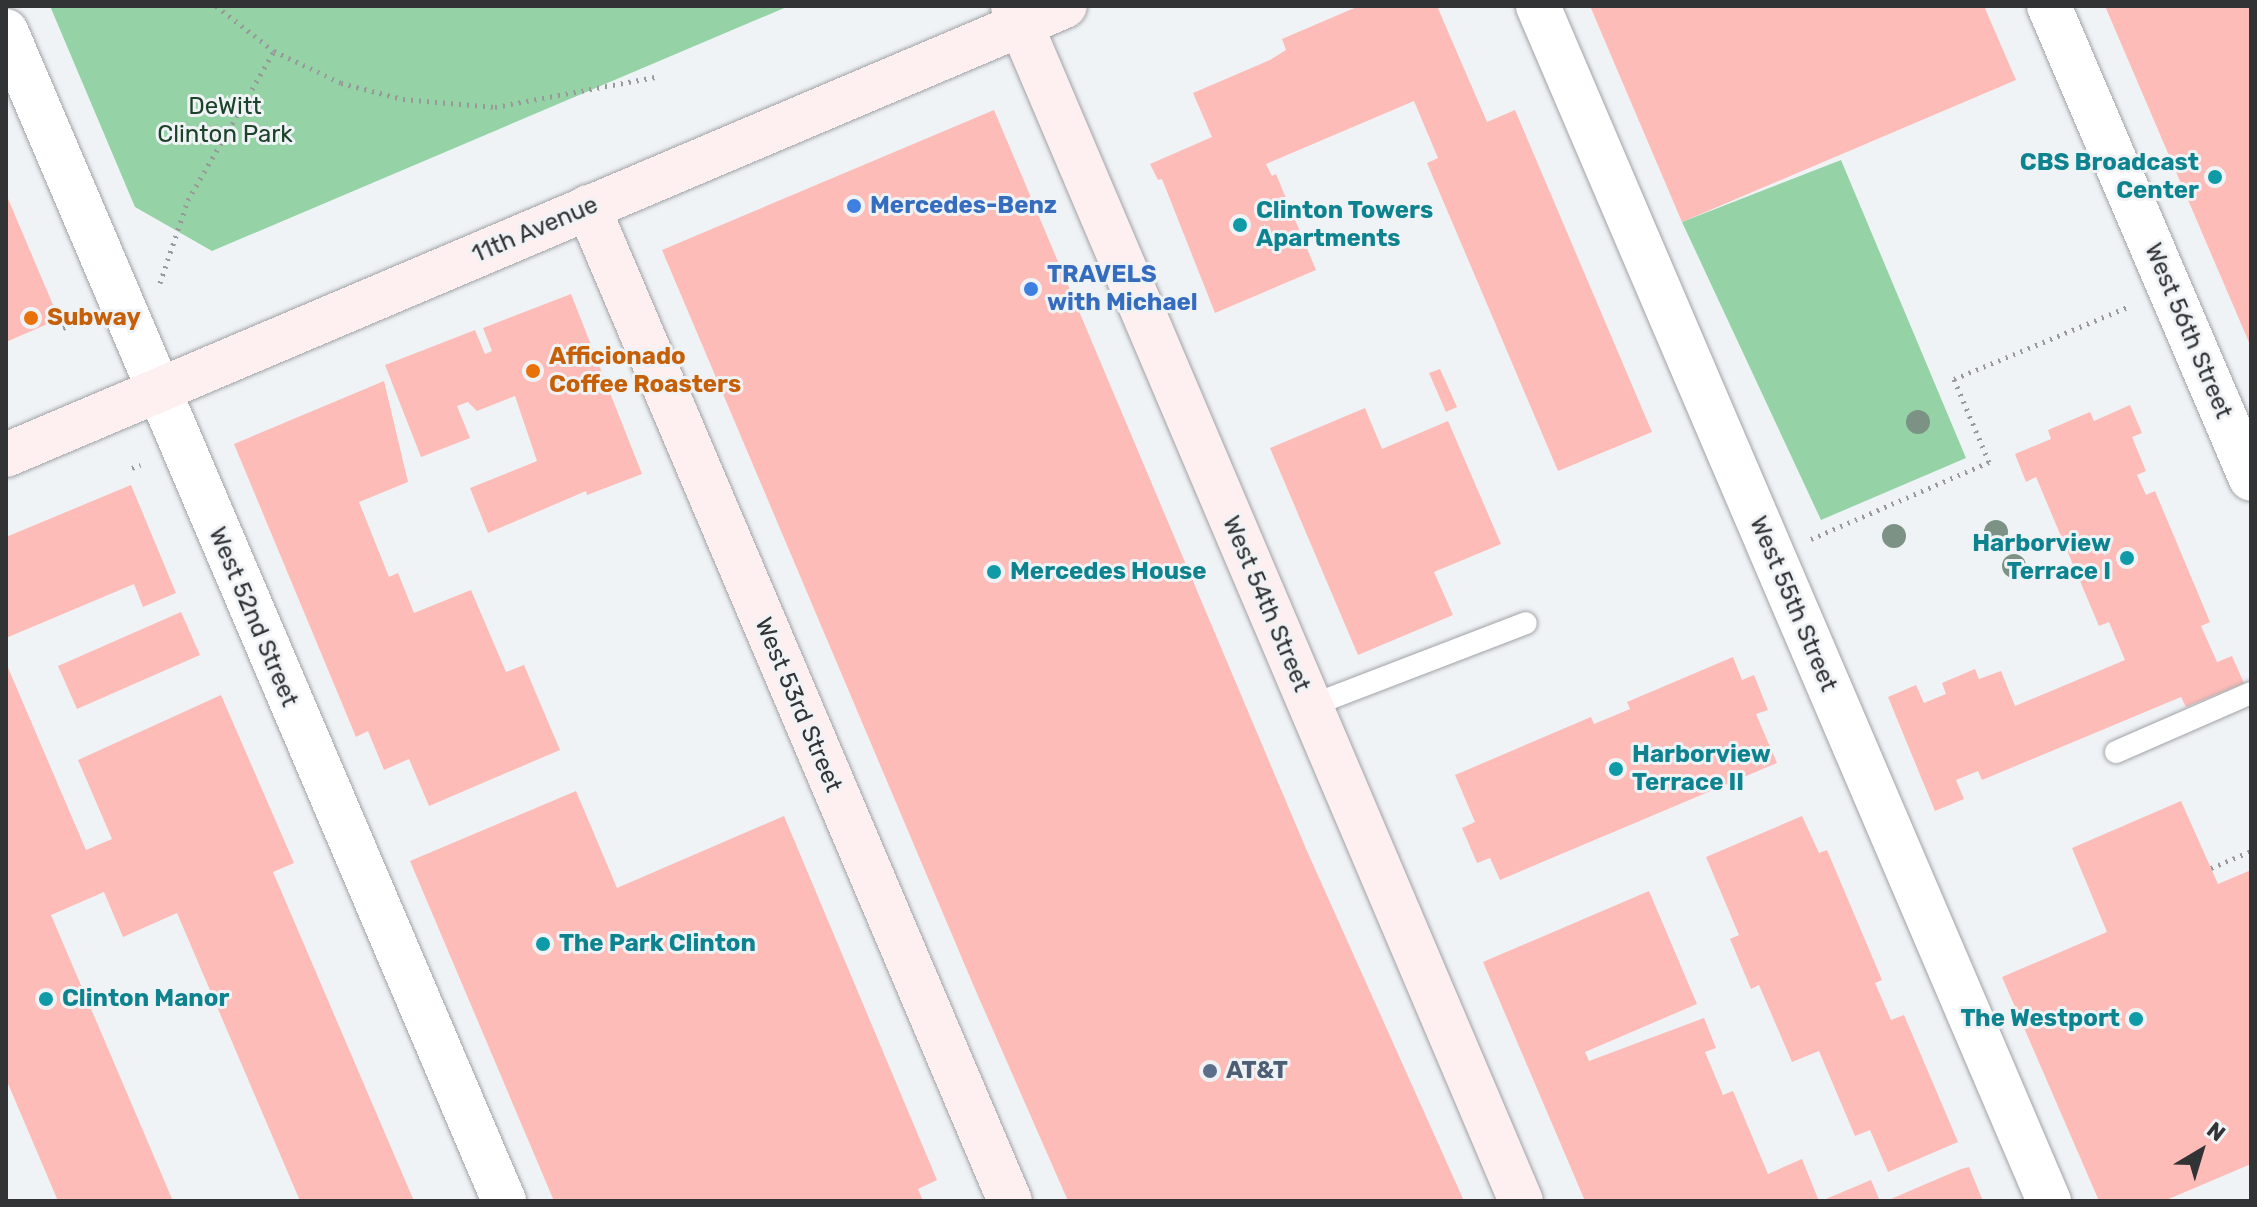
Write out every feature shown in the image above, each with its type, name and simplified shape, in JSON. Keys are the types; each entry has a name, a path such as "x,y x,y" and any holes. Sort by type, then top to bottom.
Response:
{"main road":[{"name":"11th Avenue","path":"6,455 588,207 1016,16 1065,6"},
{"name":"West 54th Street","path":"1016,16 1521,1201"},
{"name":"West 53rd Street","path":"588,207 1010,1201"}],"street":[{"name":"West 55th Street","path":"1538,6 2049,1201"},
{"name":"West 56th Street","path":"2049,6 2251,479"},
{"name":"West 52nd Street","path":"6,31 157,392 504,1201"}],"lane":[{"path":"1310,706 1526,623"},
{"path":"2116,752 2251,693"}],"path":[{"path":"216,6 274,51 341,83 403,99 495,107 655,77"},
{"path":"159,288 188,200 274,51"},
{"path":"1809,540 1989,462 1954,379 2130,306"},
{"path":"63,328 77,322"},
{"path":"132,468 140,465"},
{"path":"2211,868 2251,851"}],"green space":[{"name":"DeWitt Clinton Park","path":"50,6 789,6 212,251 135,207"},
{"path":"1841,160 1966,458 1821,520 1682,222"}],"building":[{"name":"Clinton Towers Apartments","path":"1359,6 1437,6 1487,122 1515,110 1652,432 1558,471 1427,163 1438,158 1414,101 1266,164 1272,176 1276,174 1316,270 1215,313 1162,179 1158,180 1150,164 1212,137 1193,93 1270,60 1286,50 1282,39"},
{"path":"1590,6 1984,6 2016,80 1682,222"},
{"name":"CBS Broadcast Center","path":"2105,6 2251,6 2251,347"},
{"name":"Mercedes House","path":"994,110 1307,851 1464,1201 1068,1201 975,989 662,250"},
{"path":"6,194 59,319 6,342"},
{"path":"571,294 642,474 587,495 586,491 488,533 470,488 537,461 515,396 477,411 468,402 457,406 470,438 421,457 385,365 475,330 485,354 492,351 483,328"},
{"path":"1440,369 1457,407 1446,412 1429,373"},
{"path":"384,381 408,482 359,502 389,577 398,573 414,613 471,590 506,672 524,665 560,750 429,806 409,759 384,770 368,731 356,737 234,444"},
{"name":"Harborview Terrace I","path":"2130,405 2142,433 2132,437 2146,471 2137,475 2146,495 2155,491 2210,622 2201,626 2217,662 2232,656 2244,683 2186,707 2181,697 1982,780 1978,771 1956,780 1964,799 1935,811 1888,697 1916,685 1924,703 1946,694 1942,683 1975,669 1979,679 2001,671 2015,706 2125,660 2109,622 2099,626 2036,477 2026,482 2015,454 2051,439 2048,430 2090,412 2094,421"},
{"path":"1365,408 1382,449 1448,421 1501,544 1434,572 1453,615 1358,655 1270,448"},
{"path":"131,485 176,593 143,607 134,584 6,638 6,537"},
{"path":"181,612 200,655 77,709 58,666"},
{"name":"Harborview Terrace II","path":"1733,657 1742,680 1754,675 1768,710 1756,714 1777,763 1500,880 1490,858 1477,863 1462,828 1475,822 1455,775 1591,717 1594,724 1630,709 1627,702"},
{"path":"6,663 86,850 112,839 78,760 221,695 294,863 273,872 414,1201 300,1201 177,913 123,937 104,892 51,915 173,1201 58,1201 6,1079"},
{"path":"576,791 617,888 784,816 937,1180 918,1189 923,1201 554,1201 410,861"},
{"name":"The Westport","path":"2181,801 2218,884 2251,870 2251,1164 2164,1201 2099,1201 2002,977 2107,932 2072,848"},
{"path":"1802,816 1819,853 1827,850 1882,980 1875,983 1891,1020 1904,1015 1958,1142 1888,1172 1870,1130 1855,1136 1819,1051 1792,1062 1759,985 1751,989 1730,939 1739,935 1706,857"},
{"path":"1649,891 1697,1004 1585,1052 1589,1061 1704,1018 1716,1048 1705,1052 1723,1095 1733,1091 1768,1174 1802,1159 1819,1201 1585,1201 1483,962"},
{"path":"1969,1167 1983,1201 1886,1201 1961,1169"},
{"path":"1871,1180 1880,1201 1821,1201"}],"place":[{"name":"CBS Broadcast Center","path":"2215,177"},
{"name":"Mercedes-Benz","path":"854,206"},
{"name":"Clinton Towers Apartments","path":"1240,225"},
{"name":"TRAVELS with Michael","path":"1031,289"},
{"name":"Subway","path":"31,318"},
{"name":"Afficionado Coffee Roasters","path":"533,371"},
{"name":"Harborview Terrace I","path":"2127,558"},
{"name":"Mercedes House","path":"994,572"},
{"name":"Harborview Terrace II","path":"1616,769"},
{"name":"The Park Clinton","path":"543,944"},
{"name":"Clinton Manor","path":"46,999"},
{"name":"The Westport","path":"2136,1019"},
{"name":"AT&T","path":"1210,1071"}]}
